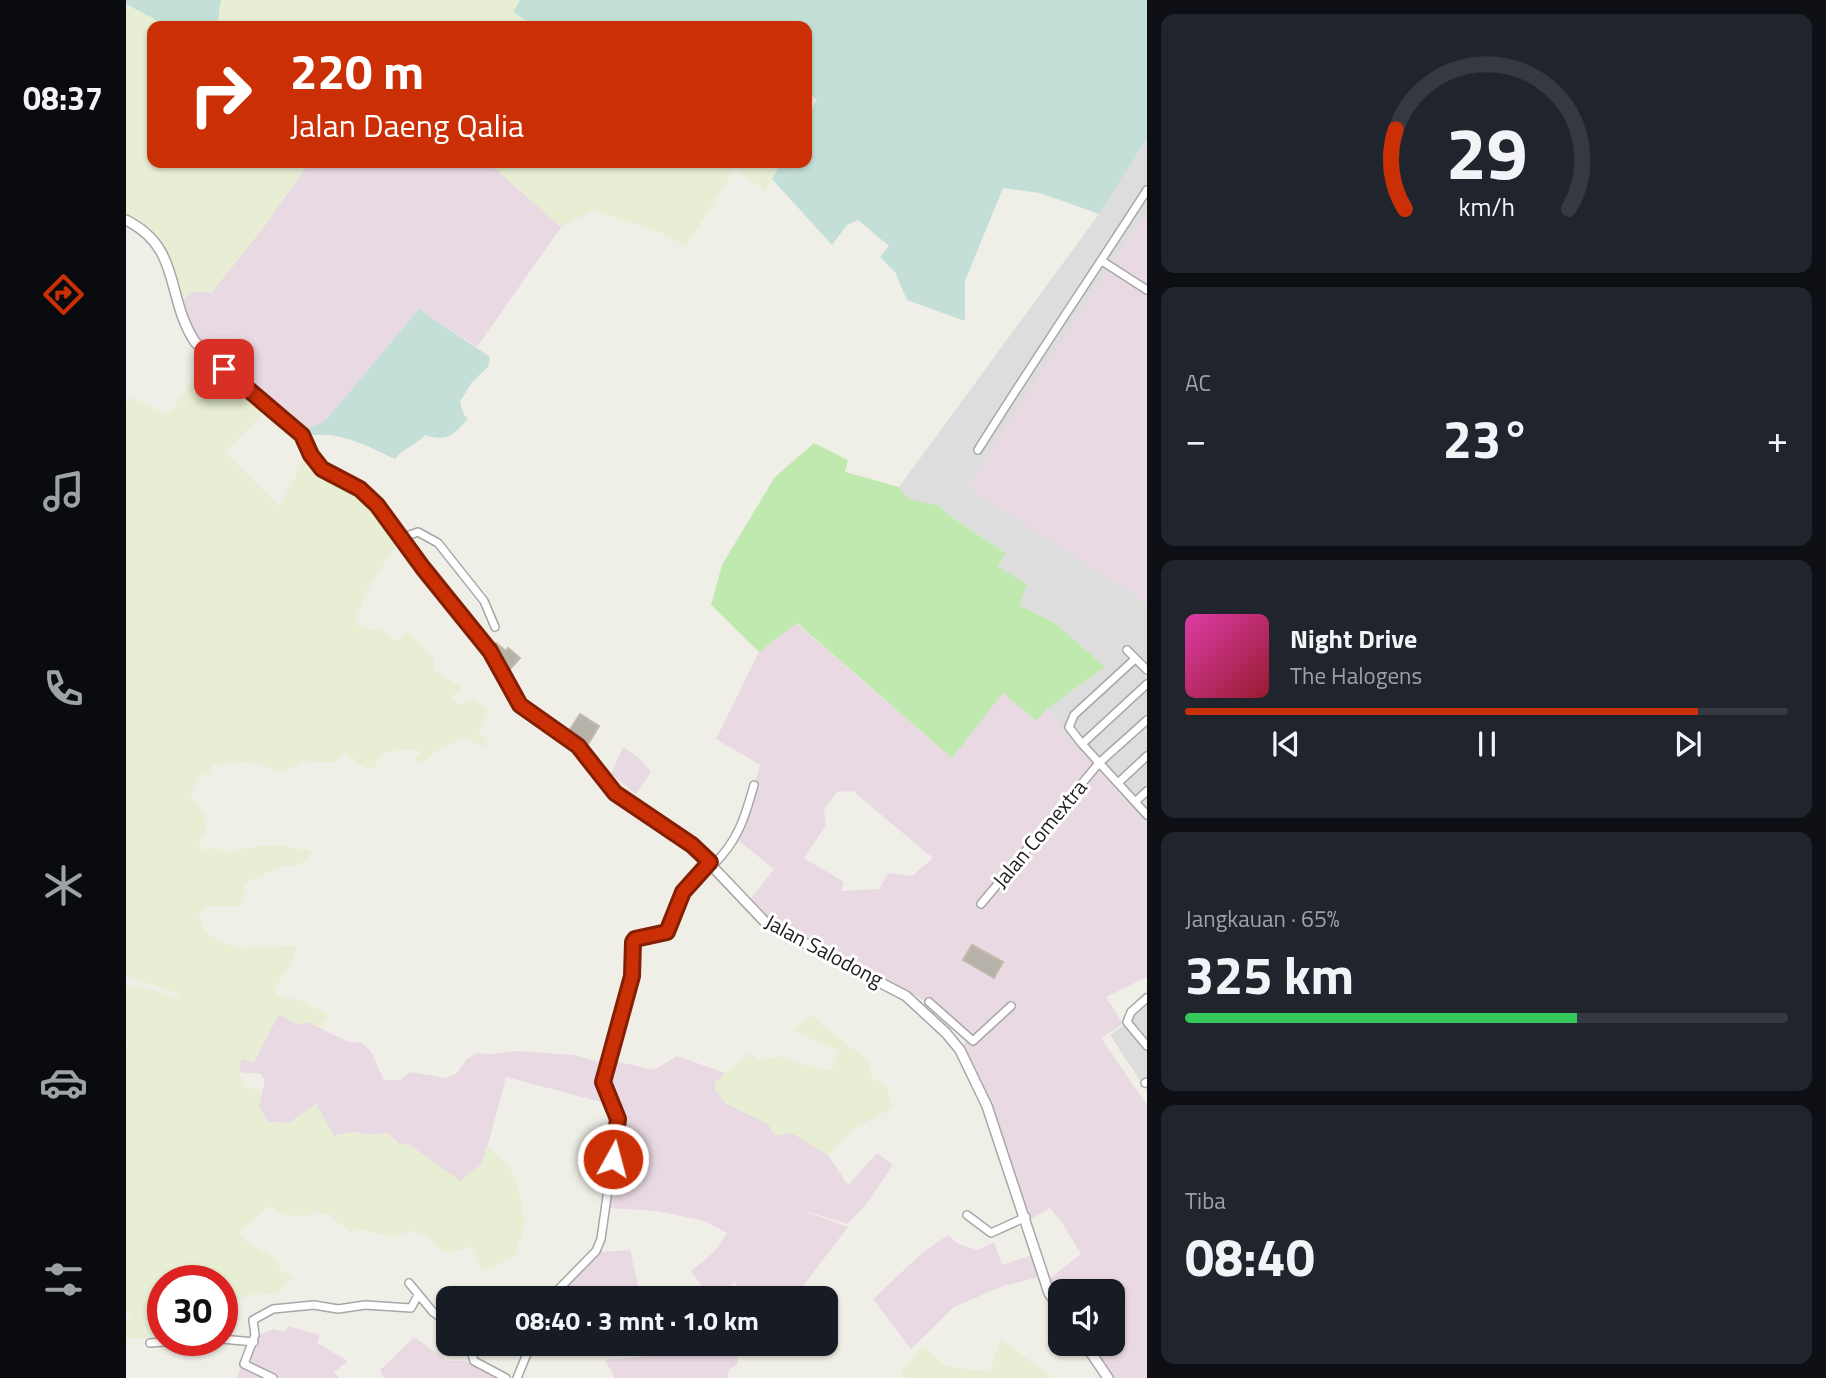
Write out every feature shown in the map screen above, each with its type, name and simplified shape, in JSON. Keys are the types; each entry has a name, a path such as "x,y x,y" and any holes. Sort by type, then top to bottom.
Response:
{"street":[{"path":"978,450 1058,322 1102,261 1147,190"},
{"name":"Jalan Salodong","path":"126,220 141,228 159,245 171,276 184,325 195,342 302,435 311,455 322,469 368,495 490,651 520,705 578,746 615,793 685,839 766,923 906,996 946,1032 960,1050 987,1106 1048,1290"},
{"path":"1102,261 1147,290"},
{"path":"401,538 418,532 438,543 484,601 495,627"},
{"path":"1127,650 1147,670"},
{"path":"1135,659 1071,719 1069,727 1098,763 1147,815"},
{"path":"1082,744 1147,684"},
{"name":"Jalan Comextra","path":"981,904 1098,763 1147,720"},
{"path":"1118,783 1147,756"},
{"path":"562,1286 596,1251 601,1239 618,1119 603,1082 632,976 633,942 635,939 667,932 683,892 735,841 745,820 754,786"},
{"path":"1135,802 1147,791"},
{"path":"929,1002 973,1041 1011,1006"},
{"path":"1146,1002 1131,1012 1127,1022 1147,1046"},
{"path":"967,1215 991,1234 1026,1217"},
{"path":"409,1283 436,1312"},
{"path":"273,1378 244,1364 254,1342 253,1320 273,1309 320,1305 338,1309 365,1306 411,1308 418,1295"},
{"path":"238,1340 254,1342"},
{"path":"473,1356 474,1360 506,1378"},
{"path":"517,1378 526,1356"},
{"path":"1093,1356 1108,1378"}],"shaded area":[{"path":"126,0 221,0 218,21 158,21 126,4"},
{"path":"520,0 1147,0 1147,139 1099,214 1040,193 1003,188 965,281 965,321 907,300 895,272 880,257 889,246 858,220 847,225 832,245 772,179 778,168 812,168 812,108 817,99 812,96 812,21 526,21 513,12"},
{"path":"1147,139 1147,826 1093,762 1062,733 1062,726 1047,709 1105,667 1055,623 1019,605 998,567 1006,553 947,514 940,506 913,501 902,495 899,487 1099,214"},
{"path":"305,168 495,168 561,227 477,347 419,309 324,422 303,429 276,410 195,334 180,302 194,291 211,293 263,228"},
{"path":"1142,217 1147,220 1147,603 967,487"},
{"path":"419,309 490,357 488,367 472,382 460,402 468,419 449,436 439,438 425,435 395,459 342,437 307,436 303,429 324,422"},
{"path":"796,623 951,757 1003,693 1036,720 1047,709 1062,726 1063,733 1147,826 1147,977 1106,997 1123,1024 1101,1038 1147,1105 1147,1378 1113,1378 1097,1356 1125,1356 1125,1279 1049,1279 1081,1254 1050,1208 1029,1220 986,1093 961,1047 967,1040 919,997 775,924 749,901 774,869 739,841 760,765 716,739 759,652","holes":["853,791 933,858 912,876 888,873 879,889 841,891 844,882 804,858 826,825 824,809 837,792"]},
{"path":"623,747 639,758 651,772 636,794 611,774"},
{"path":"1147,990 1147,1091 1110,1035 1123,1026 1124,1017 1132,1004"},
{"path":"279,1014 297,1024 308,1022 346,1041 361,1043 370,1050 384,1080 400,1080 410,1072 446,1078 457,1073 467,1059 477,1053 519,1051 573,1055 607,1064 599,1089 605,1103 506,1077 483,1163 461,1182 408,1144 399,1144 387,1133 371,1135 353,1132 334,1136 316,1104 289,1123 267,1122 259,1106 265,1080 261,1074 239,1072 241,1059 254,1061"},
{"path":"677,1056 725,1073 715,1083 725,1103 768,1124 775,1135 792,1133 828,1155 848,1185 877,1153 893,1165 865,1206 847,1224 793,1207 848,1227 803,1286 738,1286 735,1282 729,1286 702,1286 691,1271 714,1252 727,1233 704,1221 657,1211 610,1208 622,1123 606,1086 611,1060 654,1070"},
{"path":"948,1235 958,1244 978,1250 994,1242 1002,1265 1035,1254 1039,1277 1003,1286 954,1307 911,1349 873,1299 922,1253"},
{"path":"630,1250 638,1286 566,1286 599,1252"},
{"path":"288,1326 320,1335 317,1343 348,1361 334,1372 339,1378 237,1378 251,1339 273,1329 286,1332"},
{"path":"414,1337 436,1353 436,1356 447,1361 465,1361 497,1378 384,1378 380,1370"},
{"path":"651,1356 737,1356 738,1364 729,1370 727,1378 615,1378 605,1360"}],"green space":[{"path":"221,0 520,0 513,12 526,21 218,21"},
{"path":"126,4 158,21 147,21 147,168 305,168 263,228 211,293 194,291 180,302 168,254 152,230 139,219 126,214"},
{"path":"495,168 778,168 765,191 735,169 686,246 659,232 593,210 561,227"},
{"path":"207,361 241,387 264,412 225,453 280,506 303,461 323,480 340,485 372,509 396,545 365,594 355,624 378,629 398,641 408,632 435,661 433,669 461,687 452,698 461,705 470,699 490,710 478,732 488,738 485,747 464,738 439,749 421,765 415,758 421,752 404,749 382,754 375,767 365,768 345,753 335,762 302,761 285,772 250,762 220,765 212,762 211,774 198,776 190,795 204,814 206,830 199,841 202,851 215,847 227,853 274,845 312,851 309,858 299,865 280,867 244,884 245,895 240,906 209,906 198,914 204,930 217,940 238,948 297,946 291,964 276,986 276,995 305,1002 329,1015 321,1027 308,1022 297,1024 278,1014 254,1062 241,1059 239,1072 244,1087 262,1090 259,1106 267,1122 289,1123 316,1104 334,1136 352,1132 371,1135 387,1133 399,1144 408,1144 460,1181 482,1163 487,1146 509,1166 517,1182 525,1222 515,1257 486,1270 481,1267 470,1247 449,1253 441,1250 426,1235 413,1231 393,1237 359,1229 352,1233 328,1214 312,1212 308,1216 284,1215 270,1206 239,1232 245,1241 276,1259 281,1270 295,1278 285,1283 277,1294 256,1293 238,1300 238,1265 147,1265 147,1337 126,1338 126,1322 131,1312 126,1312 126,1050 129,1042 126,1042 126,986 152,989 177,999 178,994 126,976 126,405 129,397 168,415"},
{"path":"814,443 848,460 845,472 899,487 911,499 940,506 947,514 1006,553 998,567 1027,584 1019,605 1055,623 1105,667 1047,709 1036,721 1003,693 952,758 797,623 759,652 711,605 722,565 775,477"},
{"path":"812,1014 869,1061 871,1077 887,1087 893,1108 854,1129 828,1155 792,1133 775,1135 768,1124 725,1103 715,1089 715,1083 725,1073 751,1053 760,1060 782,1056 797,1063 831,1071 839,1051 793,1031"},
{"path":"1000,1339 1050,1378 905,1378 901,1372 924,1346 946,1366 990,1372"}],"building":[{"path":"496,643 506,651 508,648 520,658 509,670 494,645"},
{"path":"580,714 599,726 587,746 569,731"},
{"path":"972,945 1003,962 994,978 963,960"}],"route":[{"path":"224,369 302,435 311,455 322,469 360,489 377,505 423,568 490,651 520,705 578,746 606,785 615,793 677,834 710,862 694,876 683,892 667,932 661,936 635,939 633,942 632,976 603,1082 604,1092 618,1119 613,1159"}]}
